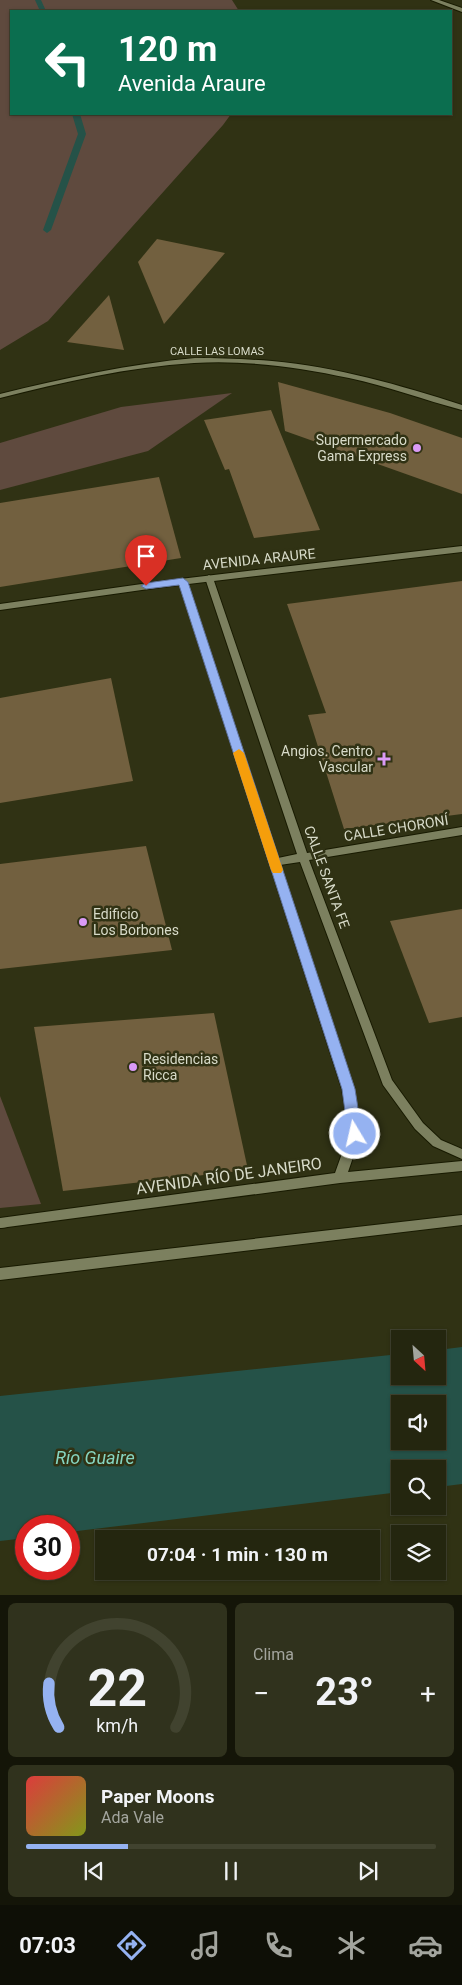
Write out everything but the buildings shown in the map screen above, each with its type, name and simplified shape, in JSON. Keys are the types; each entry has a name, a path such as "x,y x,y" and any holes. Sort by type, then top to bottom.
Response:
{"street":[{"path":"434,0 462,10"},
{"name":"CALLE LAS LOMAS","path":"0,396 92,374 157,364 252,360 364,377 462,408"},
{"name":"AVENIDA ARAURE","path":"0,607 209,578 462,549"},
{"name":"CALLE SANTA FE","path":"209,578 303,857 386,1082 418,1126 437,1143 462,1154"},
{"path":"183,582 348,1089 355,1134 340,1178"},
{"name":"CALLE CHORONÍ","path":"274,862 462,831"},
{"name":"AVENIDA RÍO DE JANEIRO","path":"1,1223 340,1178 462,1166"},
{"path":"0,1274 462,1220"}],"shaded area":[{"path":"0,0 232,0 238,10 10,10 10,115 230,115 48,321 0,350"},
{"path":"232,393 148,451 0,490 0,443 121,407"},
{"path":"0,1096 41,1204 0,1208"}],"water":[{"name":"Río Guaire","path":"462,1347 462,1484 446,1486 446,1460 391,1460 391,1493 80,1531 80,1515 15,1515 15,1539 0,1541 0,1396 391,1355 391,1385 446,1385 446,1349"}],"waterway":[{"path":"38,0 43,10"},
{"path":"47,230 82,134 76,115"}],"slow traffic":[{"path":"239,753 277,870"}],"place":[{"name":"Supermercado Gama Express","path":"417,448"},
{"name":"Angios. Centro Vascular","path":"384,759"},
{"name":"Edificio Los Borbones","path":"83,922"},
{"name":"Residencias Ricca","path":"133,1067"}],"route":[{"path":"146,586 183,582 348,1089 355,1134"}]}
